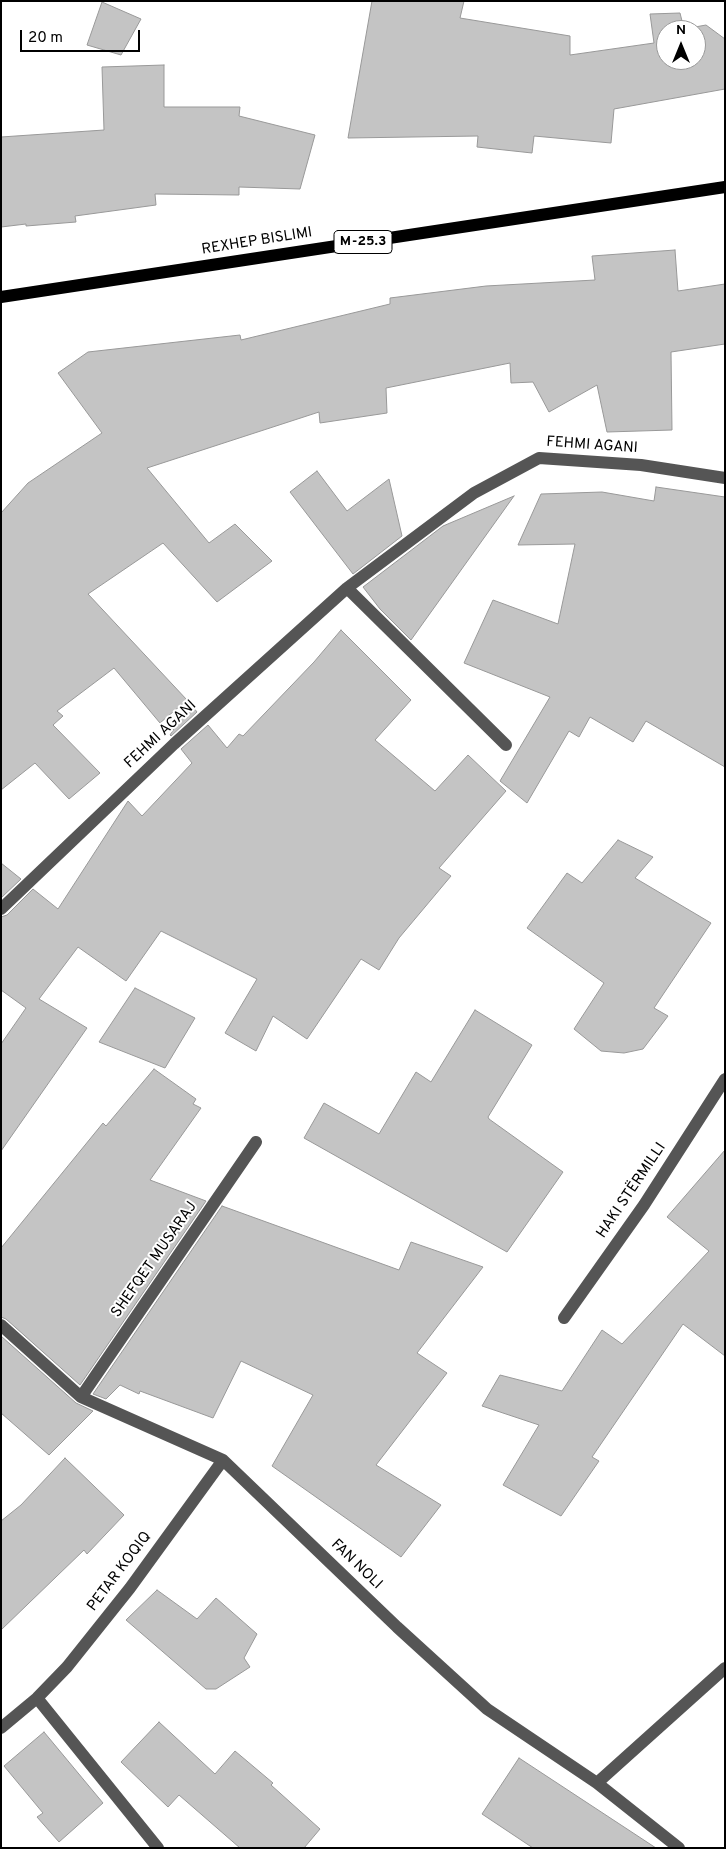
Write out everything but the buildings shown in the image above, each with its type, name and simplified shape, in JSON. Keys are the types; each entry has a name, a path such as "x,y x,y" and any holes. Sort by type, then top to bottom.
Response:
{"main road":[{"name":"REXHEP BISLIMI","path":"1,297 725,187"}],"street":[{"name":"FEHMI AGANI","path":"1,909 174,744 347,588 474,493 539,458 641,465 725,478"},
{"path":"347,588 506,746"},
{"name":"HAKI STËRMILLI","path":"564,1318 644,1205 725,1079"},
{"name":"SHEFQET MUSARAJ","path":"81,1396 256,1142"},
{"name":"FAN NOLI","path":"1,1325 81,1396 223,1460 396,1627 487,1709 597,1783 680,1848"},
{"name":"PETAR KOQIQ","path":"1,1728 37,1698 67,1667 130,1588 223,1460"},
{"path":"597,1783 725,1668"},
{"path":"37,1698 158,1848"}]}
